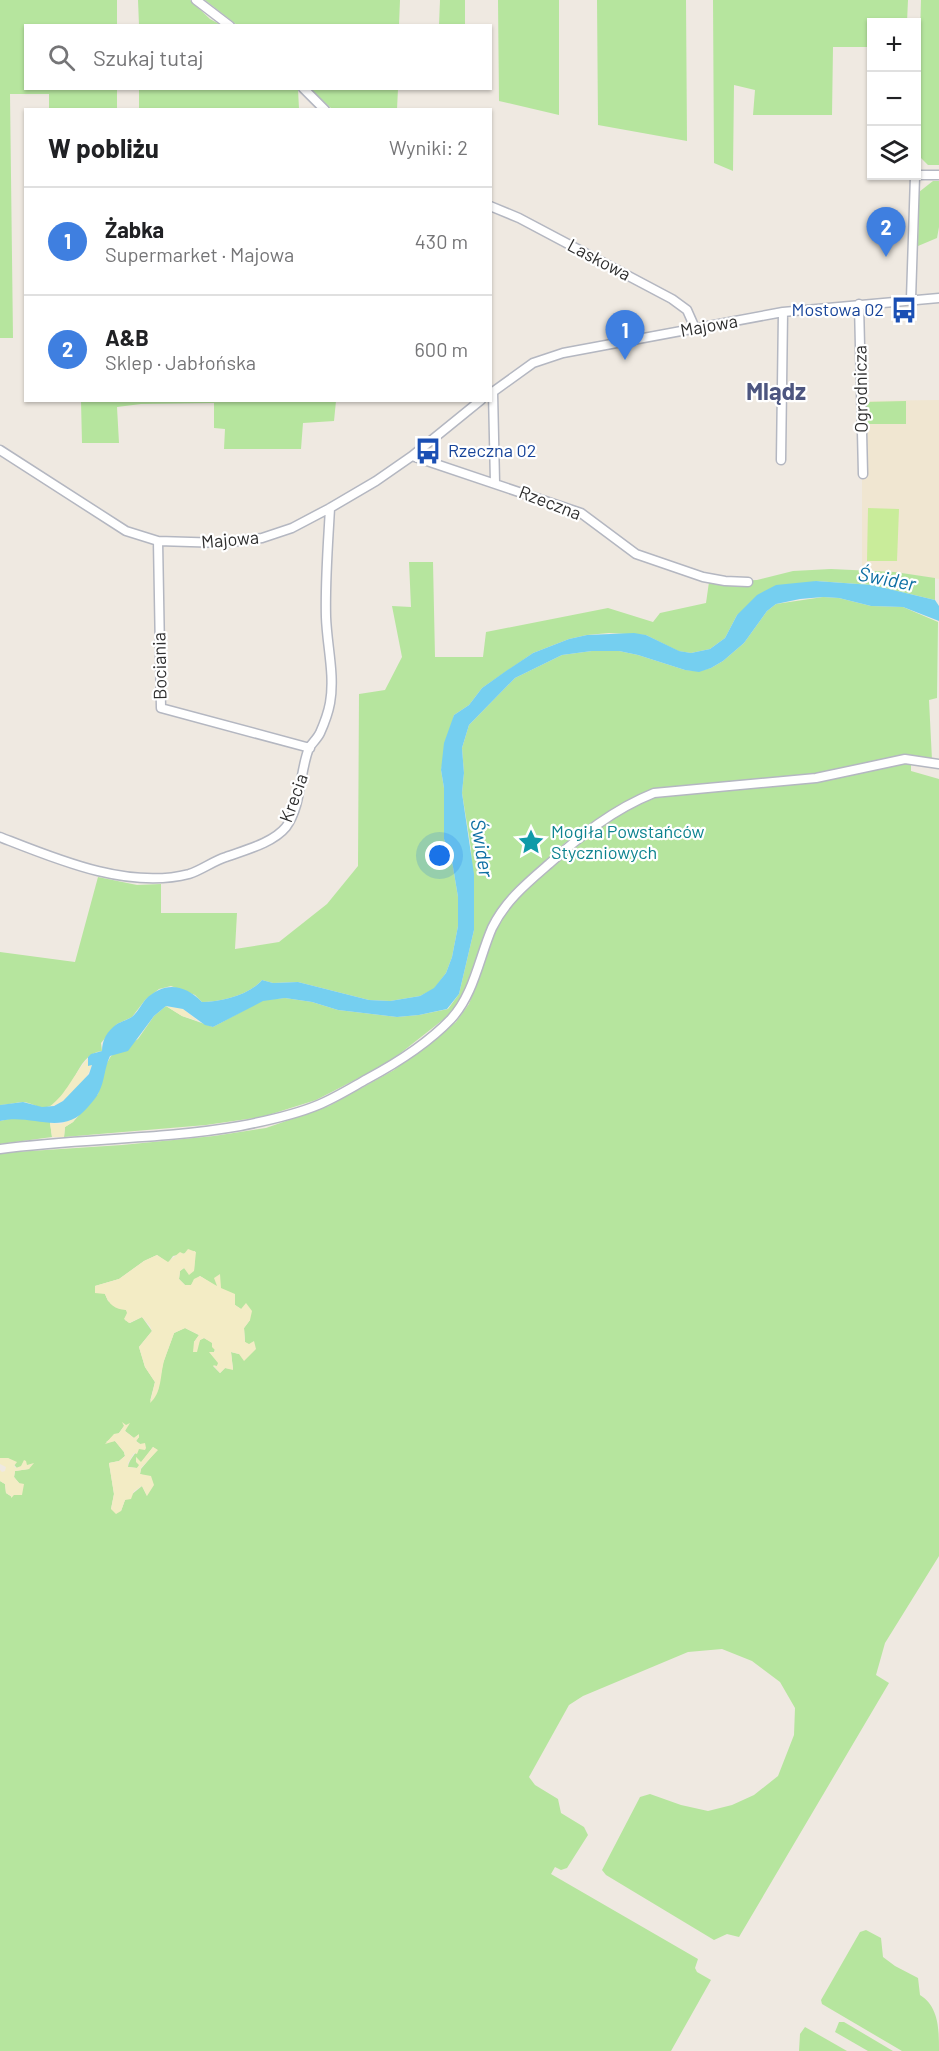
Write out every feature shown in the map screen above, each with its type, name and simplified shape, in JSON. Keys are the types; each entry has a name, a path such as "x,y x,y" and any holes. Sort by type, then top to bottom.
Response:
{"street":[{"path":"196,0 227,24"},
{"path":"305,90 324,108"},
{"path":"921,175 939,175"},
{"path":"911,299 916,180"},
{"name":"Laskowa","path":"492,207 519,218 672,299 687,310 695,328"},
{"name":"Majowa","path":"492,393 533,363 563,353 783,312 939,298"},
{"name":"Ogrodnicza","path":"859,304 862,474"},
{"path":"781,459 783,312"},
{"path":"492,393 495,483"},
{"name":"Majowa","path":"0,450 126,531 158,541 223,543 262,538 292,528 330,508 376,481 412,456 479,402"},
{"name":"Rzeczna","path":"412,456 581,513 636,554 703,577 748,582"},
{"name":"Krecia","path":"0,837 120,876 154,878 191,873 274,837 286,827 293,813 309,748 319,734 330,702 332,674 326,597 330,508"},
{"name":"Bociania","path":"158,541 161,708 309,748"},
{"path":"0,1149 48,1142 116,1140 207,1131 263,1121 319,1105 392,1066 451,1019 465,1002 492,928 521,888 568,846 613,813 654,793 816,778 905,759 939,764"}],"shaded area":[{"path":"939,400 939,579 895,572 862,571 862,401"}],"green space":[{"path":"0,0 117,0 117,24 24,24 24,90 117,90 117,108 49,108 49,94 10,94 13,338 0,338"},
{"path":"138,0 190,0 210,19 219,24 139,24"},
{"path":"205,0 400,0 399,24 236,24"},
{"path":"440,0 465,0 465,24 439,24"},
{"path":"498,0 559,0 559,115 499,101"},
{"path":"597,0 686,0 687,141 598,125"},
{"path":"713,0 908,0 907,18 867,18 867,47 833,47 832,115 753,115 755,90 734,85 733,171 714,163"},
{"path":"921,0 939,0 939,165 928,165 921,158"},
{"path":"139,90 298,90 299,108 139,108"},
{"path":"311,90 398,90 397,108 331,108"},
{"path":"933,181 939,181 937,238 918,246 919,192"},
{"path":"906,401 906,424 865,424 865,402"},
{"path":"81,402 336,402 334,421 303,423 301,449 224,449 225,429 214,428 214,403 141,404 117,407 119,443 82,443"},
{"path":"868,508 899,509 897,561 867,561"},
{"path":"409,562 433,562 435,657 483,657 486,632 608,608 653,622 660,613 706,603 709,582 757,580 793,571 831,569 895,572 935,578 935,600 872,585 816,581 737,615 725,638 710,649 691,653 678,651 646,635 609,633 569,639 533,653 482,688 469,705 454,715 441,770 444,788 444,839 452,861 458,897 458,926 452,957 446,973 434,989 420,996 390,1001 369,1000 298,982 273,983 262,980 250,990 234,997 202,1002 195,995 171,986 159,989 145,1000 132,1017 117,1024 101,1043 102,1051 92,1054 85,1060 63,1096 56,1103 47,1107 38,1107 24,1102 0,1105 0,952 75,962 98,877 137,885 161,884 161,913 237,913 235,949 279,942 327,904 358,866 359,694 385,690 402,657 392,606 411,607"},
{"path":"823,597 839,598 871,606 903,607 938,622 937,698 929,700 932,760 652,790 610,811 565,843 518,885 488,926 461,999 449,1015 388,1063 316,1100 262,1117 206,1125 64,1137 65,1127 73,1122 98,1094 104,1068 111,1056 138,1039 154,1016 166,1006 182,1016 213,1027 263,1000 285,998 312,1002 338,1010 397,1017 448,1009 459,994 474,930 471,849 462,793 464,773 462,748 469,725 515,678 562,655 592,651 619,651 685,670 699,671 711,668 723,661 744,643 767,611 776,604"},
{"path":"906,763 911,764 911,771 939,779 939,1556 885,1643 876,1675 889,1683 739,1937 727,1934 714,1940 606,1875 602,1870 640,1797 650,1794 681,1805 708,1811 732,1805 754,1795 778,1776 794,1735 795,1708 780,1682 752,1661 722,1649 688,1652 583,1696 569,1705 529,1777 535,1785 558,1799 561,1813 584,1827 588,1835 567,1868 561,1870 555,1867 551,1874 698,1959 695,1968 697,1972 711,1980 671,2051 0,2051 0,1481 5,1484 6,1493 12,1497 19,1483 14,1477 15,1471 29,1469 30,1465 17,1468 8,1458 0,1458 0,1153 214,1136 266,1128 329,1106 394,1070 456,1022 469,1004 496,930 507,912 524,892 571,849 614,817 654,798 818,782","holes":["195,1251 194,1271 184,1268 180,1271 179,1279 185,1285 191,1285 200,1276 234,1298 235,1305 250,1320 244,1328 245,1342 249,1345 239,1354 231,1352 233,1369 225,1368 220,1373 213,1366 219,1363 210,1352 214,1352 213,1343 204,1338 200,1340 194,1352 194,1342 199,1335 185,1328 174,1333 163,1363 158,1390 150,1401 155,1382 145,1367 139,1347 152,1331 142,1317 130,1323 125,1320 128,1313 126,1310 108,1301 105,1294 95,1286 119,1279 144,1261 157,1255 168,1263 173,1256","124,1426 125,1431 134,1438 138,1435 136,1441 140,1444 128,1467 137,1468 140,1465 136,1457 141,1463 153,1447 157,1450 141,1469 140,1474 145,1476 147,1496 142,1486 125,1500 121,1511 111,1509 114,1494 109,1463 119,1461 125,1456 115,1441 106,1442 119,1433"]},
{"path":"9,1119 50,1122 52,1137 0,1144 0,1121"},
{"path":"866,1930 881,1938 883,1957 918,1978 920,1995 931,2006 937,2019 939,2051 902,2051 822,2004 821,2000 860,1932"},
{"path":"839,2022 844,2022 893,2051 868,2051 835,2032"},
{"path":"805,2027 847,2051 799,2051 800,2034"}],"sand":[{"path":"166,1006 183,1009 198,1021 182,1016"},
{"path":"88,1059 88,1065 92,1064 81,1084 69,1096 49,1107 61,1096"},
{"path":"77,1116 65,1127 64,1137 52,1137 50,1123 61,1124"},
{"path":"188,1249 196,1252 194,1271 189,1275 184,1268 180,1271 179,1279 185,1285 191,1285 194,1279 200,1276 217,1286 214,1278 220,1274 221,1288 235,1294 235,1305 241,1309 246,1303 252,1311 250,1320 244,1328 245,1342 249,1344 254,1341 256,1349 244,1361 239,1354 231,1352 233,1370 225,1368 220,1373 213,1365 217,1366 218,1363 209,1352 215,1350 212,1343 204,1338 200,1340 197,1352 193,1352 194,1342 199,1335 185,1328 174,1333 164,1361 159,1389 150,1403 155,1382 145,1367 139,1347 152,1331 150,1326 142,1317 129,1323 124,1319 126,1310 113,1306 105,1294 95,1293 95,1286 119,1279 144,1261 157,1255 168,1262 180,1252 184,1254"},
{"path":"122,1422 126,1425 130,1423 125,1431 134,1438 139,1434 136,1441 140,1444 145,1443 146,1448 145,1450 139,1449 137,1454 134,1453 128,1467 137,1468 139,1465 136,1457 141,1462 153,1447 158,1450 141,1468 140,1474 151,1476 154,1485 147,1496 142,1486 134,1491 131,1499 125,1500 121,1511 116,1514 111,1509 114,1494 109,1463 119,1461 125,1456 115,1441 105,1444 114,1434 119,1433 124,1426"},
{"path":"0,1458 8,1458 17,1462 14,1466 16,1468 21,1466 24,1460 27,1465 34,1463 29,1469 15,1471 14,1477 19,1483 24,1484 22,1495 14,1495 11,1498 6,1493 5,1484 0,1481 0,1470 5,1471 6,1467 0,1464"}],"water":[{"path":"816,581 872,585 935,600 939,606 939,621 903,607 871,606 839,598 800,599 776,604 767,611 744,643 711,668 699,672 685,670 619,651 592,651 562,655 515,678 469,725 462,748 464,773 462,793 474,874 474,930 459,994 447,1009 397,1017 338,1010 312,1002 285,998 263,1001 213,1027 205,1025 183,1009 166,1006 154,1016 128,1051 110,1056 98,1094 78,1116 57,1123 12,1119 0,1121 0,1105 23,1102 42,1107 54,1106 63,1101 89,1074 92,1065 88,1066 88,1057 102,1051 104,1039 110,1030 132,1017 145,1000 159,990 181,988 202,1002 217,1001 242,994 262,980 273,983 298,982 369,1000 390,1001 420,996 434,988 446,973 452,957 458,926 458,897 452,861 444,839 444,788 441,770 444,743 454,715 469,705 482,688 533,653 569,639 587,635 634,633 646,635 679,651 691,653 710,649 725,638 737,615 757,595 776,585"}],"place":[{"name":"A&B","path":"886,257"},
{"name":"Mostowa 02","path":"904,310"},
{"name":"Żabka","path":"625,360"},
{"name":"Rzeczna 02","path":"428,451"},
{"name":"Mogiła Powstańców Styczniowych","path":"531,842"}],"district":[{"name":"Mlądz","path":"776,392"}],"water label":[{"name":"Świder","path":"887,579"},
{"name":"Świder","path":"482,848"}]}
